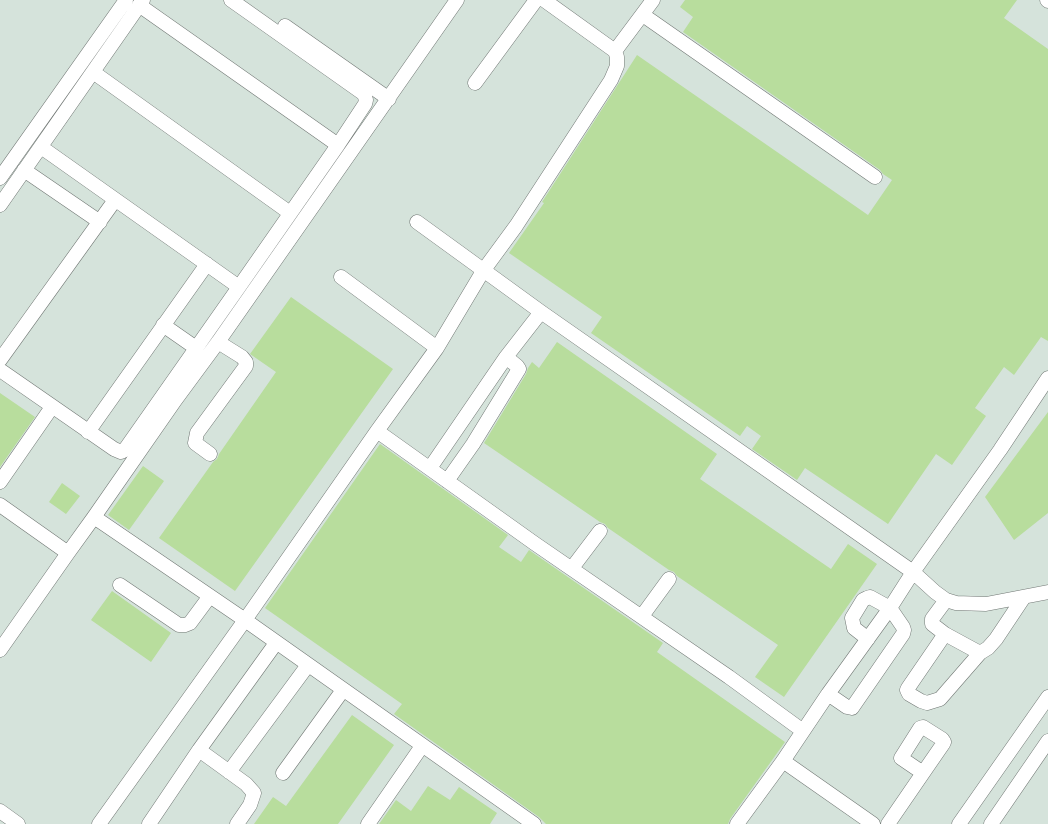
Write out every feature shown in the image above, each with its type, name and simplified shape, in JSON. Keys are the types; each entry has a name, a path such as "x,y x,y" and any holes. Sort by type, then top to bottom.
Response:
{"street":[{"path":"0,178 126,0"},
{"path":"0,370 88,432 121,452 126,448 239,287 365,104 364,94 231,0"},
{"path":"247,0 388,99"},
{"path":"0,650 457,0"},
{"path":"475,83 536,0"},
{"path":"99,824 437,348 483,271 516,226 611,80 617,66 615,51 544,0"},
{"path":"615,51 654,0"},
{"path":"0,205 141,2 338,145"},
{"path":"643,15 874,177"},
{"path":"93,72 290,213"},
{"path":"41,147 239,287"},
{"path":"24,170 100,222"},
{"path":"0,360 115,200"},
{"path":"417,222 541,312 913,572 946,600 956,603 986,604 1048,592"},
{"path":"88,432 207,264"},
{"path":"341,277 437,348"},
{"path":"430,468 506,357 541,312"},
{"path":"163,325 196,348"},
{"path":"210,454 195,443 197,433 246,366 246,362 242,357 218,342"},
{"path":"447,481 473,444 519,369 506,357"},
{"path":"737,824 890,608 1048,378"},
{"path":"0,482 52,406"},
{"path":"377,431 534,543 804,730"},
{"path":"0,505 68,553"},
{"path":"94,517 245,620 534,824"},
{"path":"572,568 600,530"},
{"path":"642,616 669,579"},
{"path":"120,585 179,625 190,624 210,596"},
{"path":"828,694 847,707 852,708 904,630 890,608 870,597 863,600 852,618 854,628 868,639"},
{"path":"945,634 907,690 909,694 921,702 927,703 940,700 980,653 988,648 996,639 1024,597"},
{"path":"946,600 931,622 933,626 980,653"},
{"path":"149,824 199,750 276,643"},
{"path":"229,772 308,665"},
{"path":"283,773 343,690"},
{"path":"959,824 1048,697"},
{"path":"991,824 1048,741"},
{"path":"368,824 422,746"},
{"path":"199,750 246,784 254,793 250,805 237,824"},
{"path":"783,761 873,824"},
{"path":"888,824 923,773"},
{"path":"0,811 18,824"}],"shaded area":[{"path":"0,0 1048,0 1048,824 0,824"}],"building":[{"path":"685,0 1017,0 1004,18 1048,49 1048,341 1041,337 1014,375 1004,367 975,408 986,416 952,465 936,454 888,524 805,468 797,480 752,449 761,436 747,426 740,436 591,333 602,317 509,253 544,203 542,202 637,55 868,215 892,180 683,32 693,17 680,7"},
{"path":"291,297 393,369 235,591 159,538 217,459 276,372 250,354"},
{"path":"557,342 717,454 700,479 831,569 848,544 877,564 784,697 755,677 778,645 608,528 605,524 484,443 532,362 539,368"},
{"path":"0,393 35,417 0,467"},
{"path":"1048,412 1048,513 1014,540 985,497"},
{"path":"380,444 508,535 499,547 521,562 529,550 663,643 657,652 785,742 728,824 546,824 539,817 394,714 402,704 265,608"},
{"path":"143,466 164,481 129,530 108,515"},
{"path":"62,483 80,496 66,514 49,502"},
{"path":"112,591 171,633 151,662 91,620"},
{"path":"352,715 394,745 338,824 254,824 273,797 286,806"},
{"path":"428,786 450,800 459,787 497,813 490,824 379,824 396,800 411,811"}]}
